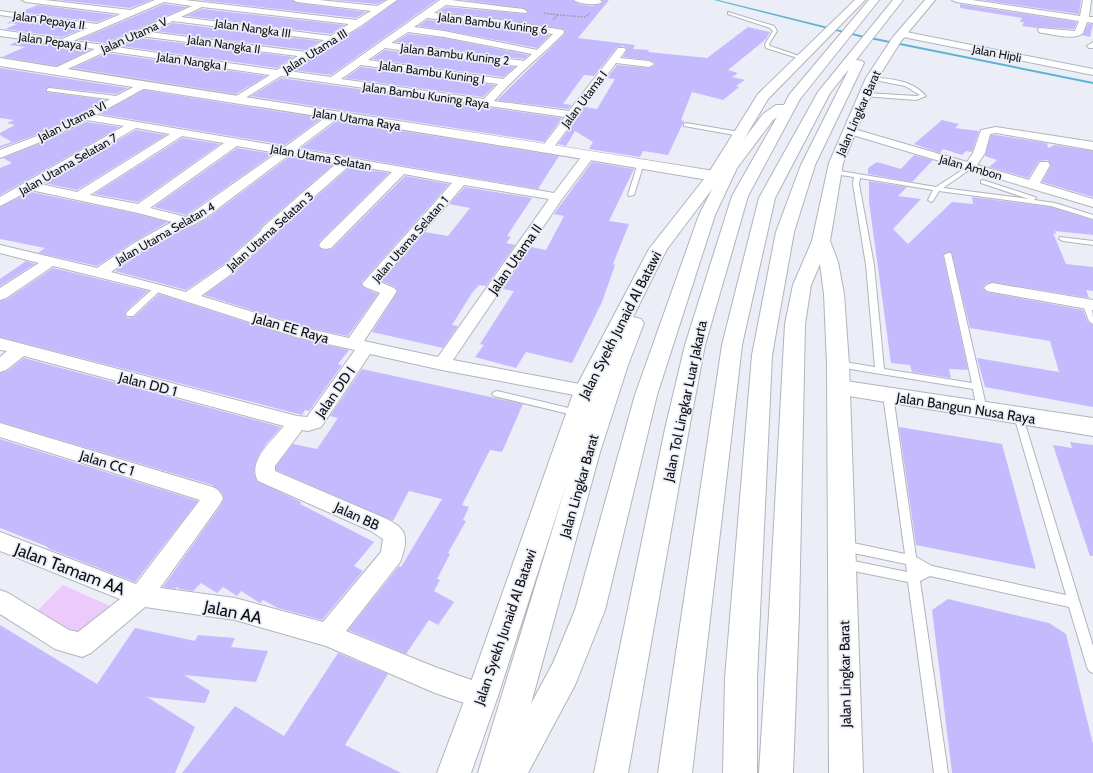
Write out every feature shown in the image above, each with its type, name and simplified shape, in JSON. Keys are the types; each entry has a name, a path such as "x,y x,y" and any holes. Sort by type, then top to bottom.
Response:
{"main road":[{"name":"Jalan Syekh Junaid Al Batawi","path":"454,773 482,696 581,402 658,250 688,208 714,176 763,96 803,58 843,41 860,0"},
{"name":"Jalan Tol Lingkar Luar Jakarta","path":"611,773 677,429 695,345 740,196 794,98 843,41 874,0"},
{"name":"Jalan Tol Lingkar Luar Jakarta","path":"843,41 874,31 898,0"},
{"name":"Jalan Lingkar Barat","path":"776,773 784,614 795,324 802,285 821,241 836,163 872,78 896,40 930,0"},
{"name":"Jalan Tol Lingkar Luar Jakarta","path":"675,773 721,437 732,345 767,198 824,92 843,41"},
{"path":"740,773 741,678 762,354 785,232 808,165 858,63 843,41"},
{"name":"Jalan Utama Raya","path":"0,62 237,100 331,118 589,154 714,176"},
{"path":"509,773 557,691 578,645 590,610 646,395 706,215 730,167 768,117 794,98"},
{"name":"Jalan Lingkar Barat","path":"495,773 588,452 634,322 666,250 688,208"},
{"name":"Jalan Lingkar Barat","path":"821,241 829,262 834,294 838,376 843,555 846,773"},
{"name":"Jalan Bangun Nusa Raya","path":"838,376 888,395 1093,427"}],"street":[{"path":"62,42 164,0 359,23"},
{"name":"Jalan Utama V","path":"56,70 212,0"},
{"path":"297,0 379,9"},
{"name":"Jalan Utama III","path":"237,100 393,0"},
{"path":"578,0 598,2"},
{"path":"956,0 1088,17"},
{"path":"1005,0 1026,8"},
{"path":"1042,30 1072,34 1079,33 1088,17 1088,0 1093,1"},
{"path":"332,81 445,1 523,11"},
{"path":"966,11 971,1"},
{"path":"0,9 21,2 132,13"},
{"name":"Jalan Pepaya II","path":"0,13 98,27"},
{"name":"Jalan Bambu Kuning 6","path":"426,15 488,21 560,32"},
{"name":"Jalan Nangka III","path":"173,18 334,39"},
{"path":"406,29 444,34 539,52"},
{"path":"486,103 505,82 527,64 560,32"},
{"name":"Jalan Pepaya I","path":"0,33 105,48"},
{"name":"Jalan Nangka II","path":"140,33 308,55"},
{"name":"Jalan Hipli","path":"896,40 1093,72"},
{"name":"Jalan Bambu Kuning 2","path":"383,45 527,64"},
{"name":"Jalan Nangka I","path":"105,48 280,73"},
{"name":"Jalan Utama I","path":"547,148 621,50"},
{"path":"614,60 649,64"},
{"name":"Jalan Bambu Kuning I","path":"359,62 505,82"},
{"name":"Jalan Bambu Kuning Raya","path":"280,73 572,115"},
{"name":"Jalan Utama VI","path":"0,154 49,135 116,98 143,85"},
{"name":"Jalan Utama Selatan","path":"85,116 557,197"},
{"name":"Jalan Utama Selatan 4","path":"98,274 139,246 174,225 188,222 288,151 331,118"},
{"name":"Jalan Utama Selatan 7","path":"0,202 31,186 135,124"},
{"path":"970,167 979,153 986,131 996,130 1093,146"},
{"name":"Jalan Ambon","path":"850,131 1093,203"},
{"path":"79,196 181,132"},
{"path":"140,209 234,142"},
{"name":"Jalan Utama II","path":"442,364 557,197 589,154"},
{"name":"Jalan Utama Selatan 3","path":"190,297 233,266 238,259 267,234 268,230 348,161"},
{"path":"1033,185 1044,165"},
{"path":"326,245 401,170"},
{"name":"Jalan Utama Selatan 1","path":"359,346 389,291 370,284 461,181"},
{"path":"31,186 140,209 188,222"},
{"name":"Jalan EE Raya","path":"0,249 159,288 302,333 442,364 581,402"},
{"path":"0,295 50,262"},
{"path":"992,288 1090,305"},
{"name":"Jalan DD 1","path":"0,344 297,423"},
{"name":"Jalan DD I","path":"297,423 308,424 314,422 359,346"},
{"path":"0,366 20,350"},
{"name":"Jalan BB","path":"297,423 265,464 265,475 379,525 394,535 392,555 328,635"},
{"name":"Jalan CC 1","path":"0,430 209,494 213,498 141,596"},
{"name":"Jalan Tamam AA","path":"0,541 141,596"},
{"path":"0,601 64,641 82,644 141,596"},
{"name":"Jalan AA","path":"141,596 235,610 328,635 434,680 482,696"}],"lane":[{"path":"729,13 772,27 775,31 767,44 768,47 803,58"},
{"path":"865,95 916,98 923,96 918,89 907,85 872,78"},
{"path":"49,90 116,98"},
{"path":"686,125 740,134"},
{"path":"632,195 641,164"},
{"path":"931,200 937,189 970,167"},
{"path":"834,172 937,189 1053,204"},
{"path":"856,176 856,184 870,265 880,371"},
{"path":"984,182 1093,217"},
{"path":"1064,239 1093,243"},
{"path":"948,255 982,410"},
{"path":"130,314 159,288"},
{"path":"1090,305 1093,321"},
{"path":"838,376 880,371 977,387"},
{"path":"496,394 581,402"},
{"path":"888,395 941,773"},
{"path":"1018,416 1093,667"},
{"path":"843,555 911,560 930,571 1073,602"},
{"path":"843,555 914,578 930,571"}],"path":[{"path":"544,13 585,17 598,2"},
{"path":"558,15 552,20 565,23 560,32"}],"shaded area":[{"path":"63,585 119,610 88,644 31,617"}],"building":[{"path":"58,0 151,0 130,8"},
{"path":"198,0 292,0 297,3 366,12 356,18"},
{"path":"334,0 385,0 377,4"},
{"path":"398,0 437,0 331,75 292,70 363,26"},
{"path":"463,0 573,0 579,4 592,6 603,3 602,0 609,0 578,38 635,45 633,49 649,50 648,52 707,58 748,27 770,32 766,39 728,70 738,73 732,77 745,80 736,86 739,87 723,100 692,92 681,120 684,121 668,155 643,151 640,157 589,149 593,142 575,131 566,146 558,144 585,107 597,109 615,79 607,78 617,65 649,68 655,65 655,63 649,60 623,57 627,49 624,46 617,47 594,76 584,75 563,104 572,105 568,109 497,100 564,35 565,31 563,29 488,17 438,12 446,7 526,14 528,12 523,8"},
{"path":"982,0 1081,0 1079,14"},
{"path":"164,4 187,7 105,43 79,40"},
{"path":"960,4 1077,22 1074,29 1022,26 1024,22 1020,22 1022,18 960,8"},
{"path":"38,5 115,15 97,22 20,12"},
{"path":"202,9 345,25 331,34 186,16"},
{"path":"17,19 82,29 62,37 5,29 17,24 6,23"},
{"path":"427,20 488,25 550,35 537,48 418,26"},
{"path":"173,23 320,41 306,50 154,31"},
{"path":"1088,24 1093,24 1090,37 1082,35"},
{"path":"408,34 444,38 529,55 524,59 395,42"},
{"path":"140,38 294,57 277,68 121,46"},
{"path":"20,40 90,50 57,66 2,57 25,47 9,45"},
{"path":"385,50 515,67 503,77 372,59"},
{"path":"107,53 266,76 236,94 73,68"},
{"path":"361,67 495,85 483,97 345,78"},
{"path":"0,68 128,88 116,94 48,87 46,89 47,92 105,100 44,132 0,148 0,146 12,142 0,135 0,133 15,125 7,123 14,120 0,118"},
{"path":"281,78 562,118 544,142 251,96"},
{"path":"144,90 322,118 285,145 100,114"},
{"path":"942,120 959,124 955,128 979,131 972,152 966,151 962,155 943,149 940,153 914,144"},
{"path":"337,121 559,156 538,189 301,148"},
{"path":"86,122 120,127 0,195 0,168 12,163 3,158 54,138"},
{"path":"136,130 166,135 77,190 44,183"},
{"path":"991,135 1047,143 1048,148 1055,145 1093,151 1093,197 1042,182 1051,166 1048,160 1039,161 1028,178 989,167 997,160 985,156"},
{"path":"182,138 220,144 138,202 94,194"},
{"path":"237,148 273,154 186,215 154,207"},
{"path":"914,155 933,160 912,182 868,174 868,168 877,162 901,169"},
{"path":"289,157 334,164 262,226 259,231 232,255 227,262 186,290 115,271 145,250 181,229 194,226 205,220"},
{"path":"592,162 634,169 609,221 629,224 613,264 615,265 602,302 572,363 526,352 516,368 475,357 484,345 480,344 514,291 503,289 531,247 546,250 564,216 554,214"},
{"path":"350,167 389,173 320,241 318,246 321,249 332,249 405,176 449,184 361,283 364,288 378,294 348,336 305,327 204,295 239,270 244,263 273,238 276,232"},
{"path":"869,181 907,187 898,196 921,199 893,229 908,244 952,202 973,204 972,197 1051,207 1093,220 1093,235 1055,231 1056,234 1053,233 1066,264 1093,267 1093,291 1086,290 1089,298 992,282 986,284 982,288 987,292 1083,310 1088,322 1093,325 1093,407 985,387 977,358 1059,372 1050,341 970,328 951,252 947,252 943,255 968,370 949,369 951,378 912,372 910,365 891,363 869,202"},
{"path":"465,187 532,198 507,236 511,237 506,243 515,245 486,286 479,285 472,293 452,325 458,326 443,348 372,332 398,291 395,287 382,281 425,232 448,236 470,208 449,204"},
{"path":"31,192 138,214 168,222 133,242 97,266 38,253 45,248 0,239 0,207"},
{"path":"26,261 35,264 0,286 0,279"},
{"path":"53,268 148,291 126,311 125,315 127,318 134,317 159,294 296,338 349,350 338,364 342,365 309,411 305,410 302,415 0,337 0,301 7,299"},
{"path":"24,358 281,427 266,444 257,458 254,473 257,481 301,502 300,504 374,542 354,566 363,571 322,620 278,608 263,600 260,603 241,591 237,596 223,587 217,593 201,583 193,591 176,587 175,589 163,587 221,505 224,499 222,493 212,485 0,422 0,373 7,371"},
{"path":"362,369 523,404 502,452 490,450 462,505 469,507 463,520 466,521 448,553 450,554 437,579 440,580 434,591 454,602 438,625 429,620 406,654 348,630 399,566 401,567 442,499 409,491 393,521 276,470 276,466 293,444 317,449 338,418 330,416"},
{"path":"899,427 1002,444 1036,569 916,545"},
{"path":"0,439 198,501 135,582 0,528"},
{"path":"1070,442 1093,445 1093,556 1090,556 1053,445 1072,448"},
{"path":"948,599 1049,623 1066,634 1093,744 1093,773 952,773 932,610"},
{"path":"0,625 97,684 135,628 195,641 198,635 235,638 231,647 268,651 256,682 184,675 210,691 205,703 147,697 195,727 175,773 0,773"},
{"path":"338,653 388,674 345,745 401,773 182,773 235,706 284,736"}],"waterway":[{"path":"715,0 860,36 1093,83"}]}
